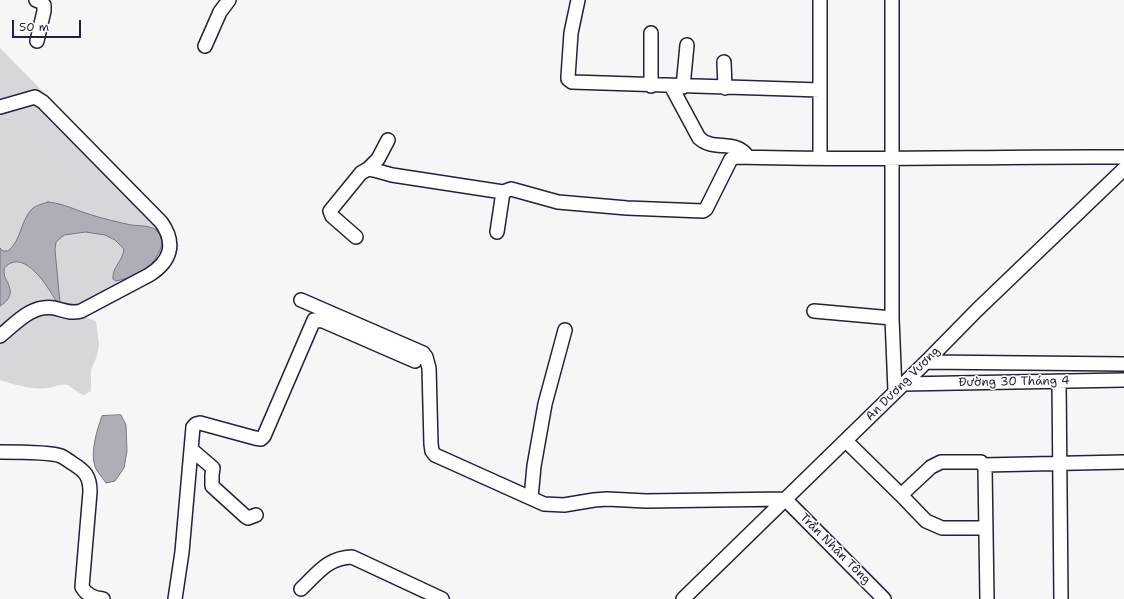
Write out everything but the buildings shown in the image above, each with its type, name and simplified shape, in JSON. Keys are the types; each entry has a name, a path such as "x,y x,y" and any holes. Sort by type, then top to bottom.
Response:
{"street":[{"path":"36,0 44,5 37,40"},
{"path":"205,46 220,12 228,0"},
{"path":"578,0 571,33 568,77 570,81 677,87 820,90"},
{"path":"820,0 820,158"},
{"path":"892,0 892,318 899,388"},
{"path":"651,33 651,86"},
{"path":"687,45 677,87 699,138 708,144 731,146 740,149 744,151 748,157"},
{"path":"724,62 725,88"},
{"path":"0,107 34,97 43,102 161,222 166,229 170,243 168,256 162,264 142,279 73,314 44,307 32,311 0,336"},
{"path":"356,237 332,216 330,211 361,173 368,169 378,159 388,140"},
{"path":"368,169 392,175 503,192 511,189 558,202 627,208 703,211 706,209 731,159 736,157 779,159 1034,156 1124,157"},
{"name":"An Dương Vương","path":"683,599 846,441 977,310 1124,169"},
{"path":"497,232 503,192"},
{"path":"301,300 423,353 430,368 431,444 432,451 435,455 544,504 555,506 594,500 646,501 785,499"},
{"path":"814,311 892,318"},
{"path":"175,599 182,552 193,427 196,424 200,423 261,439 264,436 314,320 322,321 415,361"},
{"path":"531,498 536,451 545,404 565,330"},
{"name":"Đường 30 Tháng 4","path":"926,362 1124,364"},
{"name":"Đường 30 Tháng 4","path":"899,388 1059,381 1124,380"},
{"path":"1059,381 1061,599"},
{"path":"846,441 926,521 942,528 986,528"},
{"path":"192,450 217,463 212,475 212,486 248,518 256,515"},
{"path":"0,452 52,454 61,456 80,468 87,475 90,483 90,492 82,587 85,593 96,598 103,599"},
{"path":"901,495 931,467 941,462 981,462 983,464 1124,462"},
{"path":"983,464 985,468 987,599"},
{"name":"Trần Nhân Tông","path":"785,499 884,599"},
{"path":"301,589 328,563 342,557 352,556 442,599"}],"shaded area":[{"path":"0,48 170,220 179,246 172,263 158,277 85,315 87,318 96,321 99,344 97,356 91,370 91,391 84,395 68,385 60,385 49,388 30,388 0,380"},
{"path":"48,202 131,225 152,228 161,236 161,247 151,265 146,269 133,277 116,281 113,279 114,271 122,257 124,249 115,240 105,235 86,232 64,235 56,242 55,250 60,303 57,303 44,283 32,269 25,264 18,262 7,265 5,269 4,274 10,289 10,295 0,306 0,248 3,251 8,251 16,241 26,218 33,208"},
{"path":"121,415 126,425 127,451 124,468 115,481 106,483 95,467 93,455 95,441 102,416"}]}
